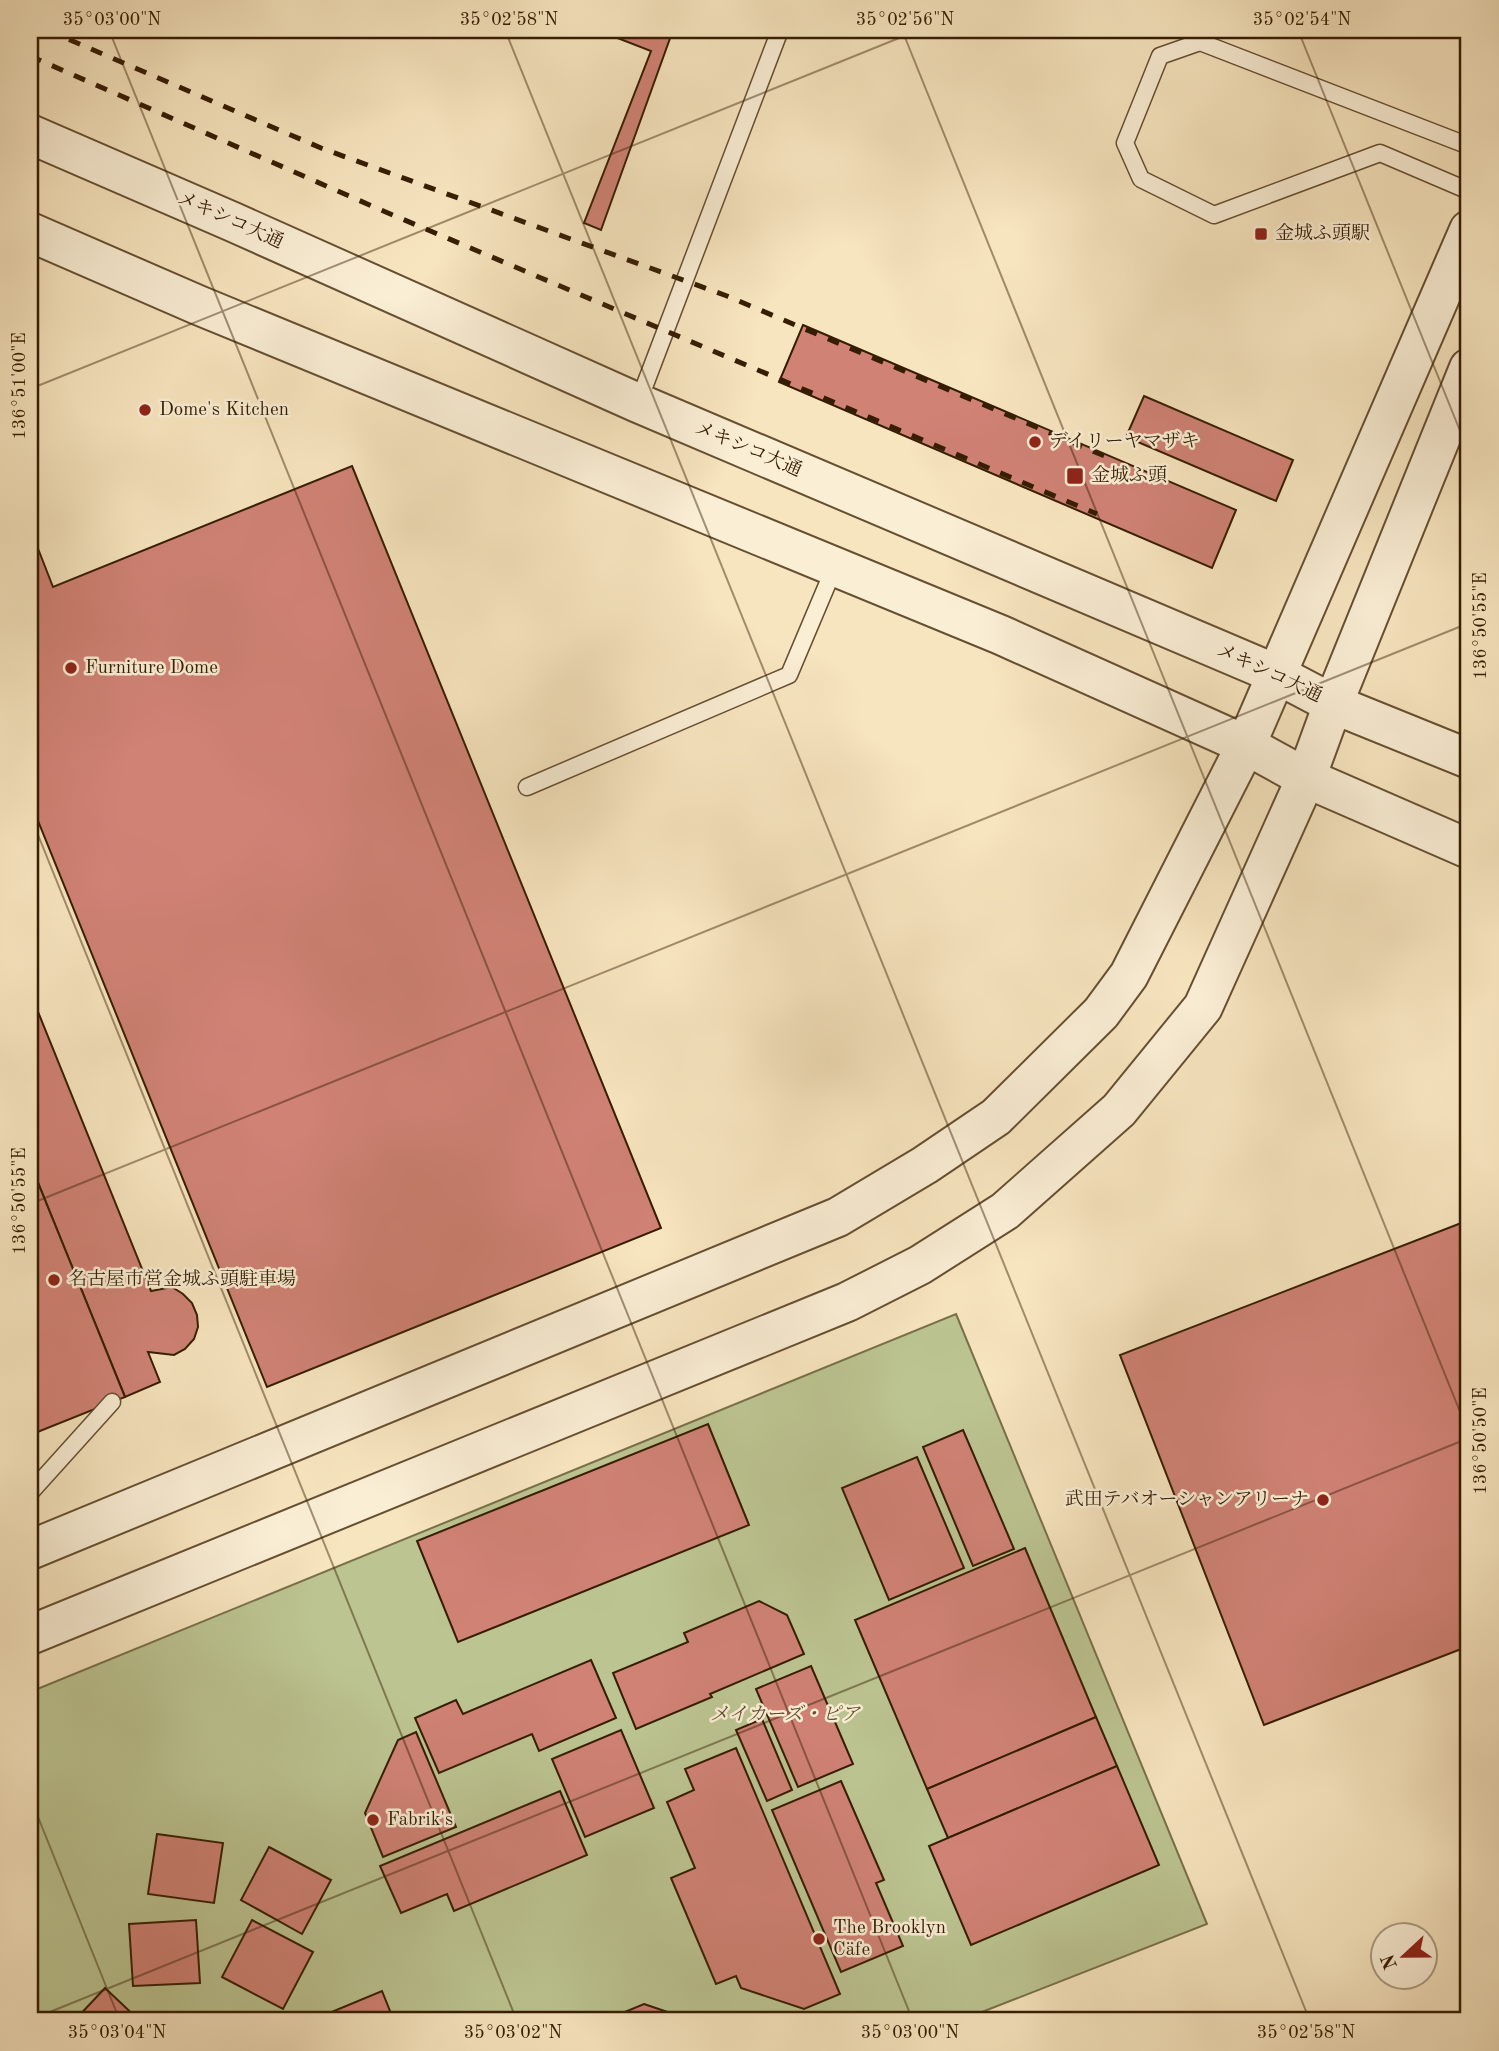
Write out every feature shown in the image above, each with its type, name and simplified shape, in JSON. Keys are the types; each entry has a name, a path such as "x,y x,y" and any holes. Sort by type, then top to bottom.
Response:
{"street":[{"name":"メキシコ大通","path":"30,134 638,403 1276,674 1333,704 1469,759"},
{"path":"30,1550 838,1217 925,1165 996,1117 1101,1013 1129,975 1246,745 1469,230"},
{"path":"30,232 211,311 1001,635 1246,745 1306,778 1469,849"},
{"path":"30,1635 847,1302 920,1265 1005,1211 1119,1110 1203,1007 1306,778 1333,704 1469,368"}],"lane":[{"path":"638,403 780,30"},
{"path":"1469,146 1200,43 1160,56 1125,143 1141,179 1214,215 1380,153 1469,191"},
{"path":"527,787 789,675 835,566"},
{"path":"30,1493 112,1402"}],"green space":[{"name":"メイカーズ・ピア","path":"956,1314 1207,1924 959,2021 30,2021 30,1692"}],"building":[{"path":"597,30 673,30 601,230 584,223 651,51"},
{"path":"803,325 1236,510 1212,568 779,382"},
{"path":"1144,396 1293,460 1276,501 1126,437"},
{"path":"352,466 661,1228 267,1387 30,801 30,528 53,587"},
{"path":"30,992 151,1291 172,1287 192,1303 197,1315 198,1327 194,1339 185,1349 174,1355 148,1352 160,1382 125,1397 30,1163"},
{"name":"名古屋市営金城ふ頭駐車場","path":"30,1163 125,1397 30,1435"},
{"name":"武田テバオーシャンアリーナ","path":"1469,1220 1469,1646 1264,1725 1120,1355"},
{"path":"708,1424 749,1525 458,1642 417,1541"},
{"path":"963,1430 1014,1549 973,1566 923,1447"},
{"path":"917,1457 964,1568 889,1600 842,1488"},
{"path":"1025,1548 1096,1717 927,1789 855,1620"},
{"path":"759,1601 787,1615 804,1654 636,1729 613,1673 688,1642 684,1633"},
{"path":"591,1660 616,1718 539,1751 532,1734 439,1773 415,1718 456,1700 463,1714"},
{"path":"811,1666 853,1764 798,1787 756,1689"},
{"path":"1096,1717 1117,1766 948,1838 927,1789"},
{"path":"762,1719 792,1790 767,1801 736,1730"},
{"path":"621,1730 654,1808 585,1837 552,1759"},
{"path":"416,1732 456,1827 383,1857 365,1813 398,1740"},
{"path":"736,1748 840,1994 804,2009 741,1988 736,1976 716,1984 671,1878 695,1868 667,1802 694,1790 685,1769"},
{"path":"1117,1766 1159,1865 971,1945 929,1846"},
{"path":"841,1781 884,1880 876,1883 903,1946 841,1972 772,1810"},
{"path":"560,1791 587,1855 454,1911 447,1894 401,1913 380,1866"},
{"path":"157,1834 223,1843 214,1903 148,1894"},
{"path":"269,1847 331,1880 302,1934 241,1900"},
{"path":"196,1920 200,1983 133,1986 129,1924"},
{"path":"252,1920 313,1952 283,2009 222,1977"},
{"path":"105,1988 140,2021 74,2021"},
{"path":"382,1991 394,2021 310,2021"},
{"path":"644,2004 694,2021 603,2021"}],"railway":[{"path":"47,30 321,148 727,296 1107,457"},
{"path":"30,56 381,210 1097,514"}],"place":[{"name":"金城ふ頭駅","path":"1261,234"},
{"name":"Dome's Kitchen","path":"145,410"},
{"name":"デイリーヤマザキ","path":"1035,442"},
{"name":"金城ふ頭","path":"1075,476"},
{"name":"Furniture Dome","path":"71,668"},
{"name":"名古屋市営金城ふ頭駐車場","path":"54,1280"},
{"name":"武田テバオーシャンアリーナ","path":"1323,1500"},
{"name":"Fabrik's","path":"373,1820"},
{"name":"The Brooklyn Cäfe","path":"819,1939"}]}
